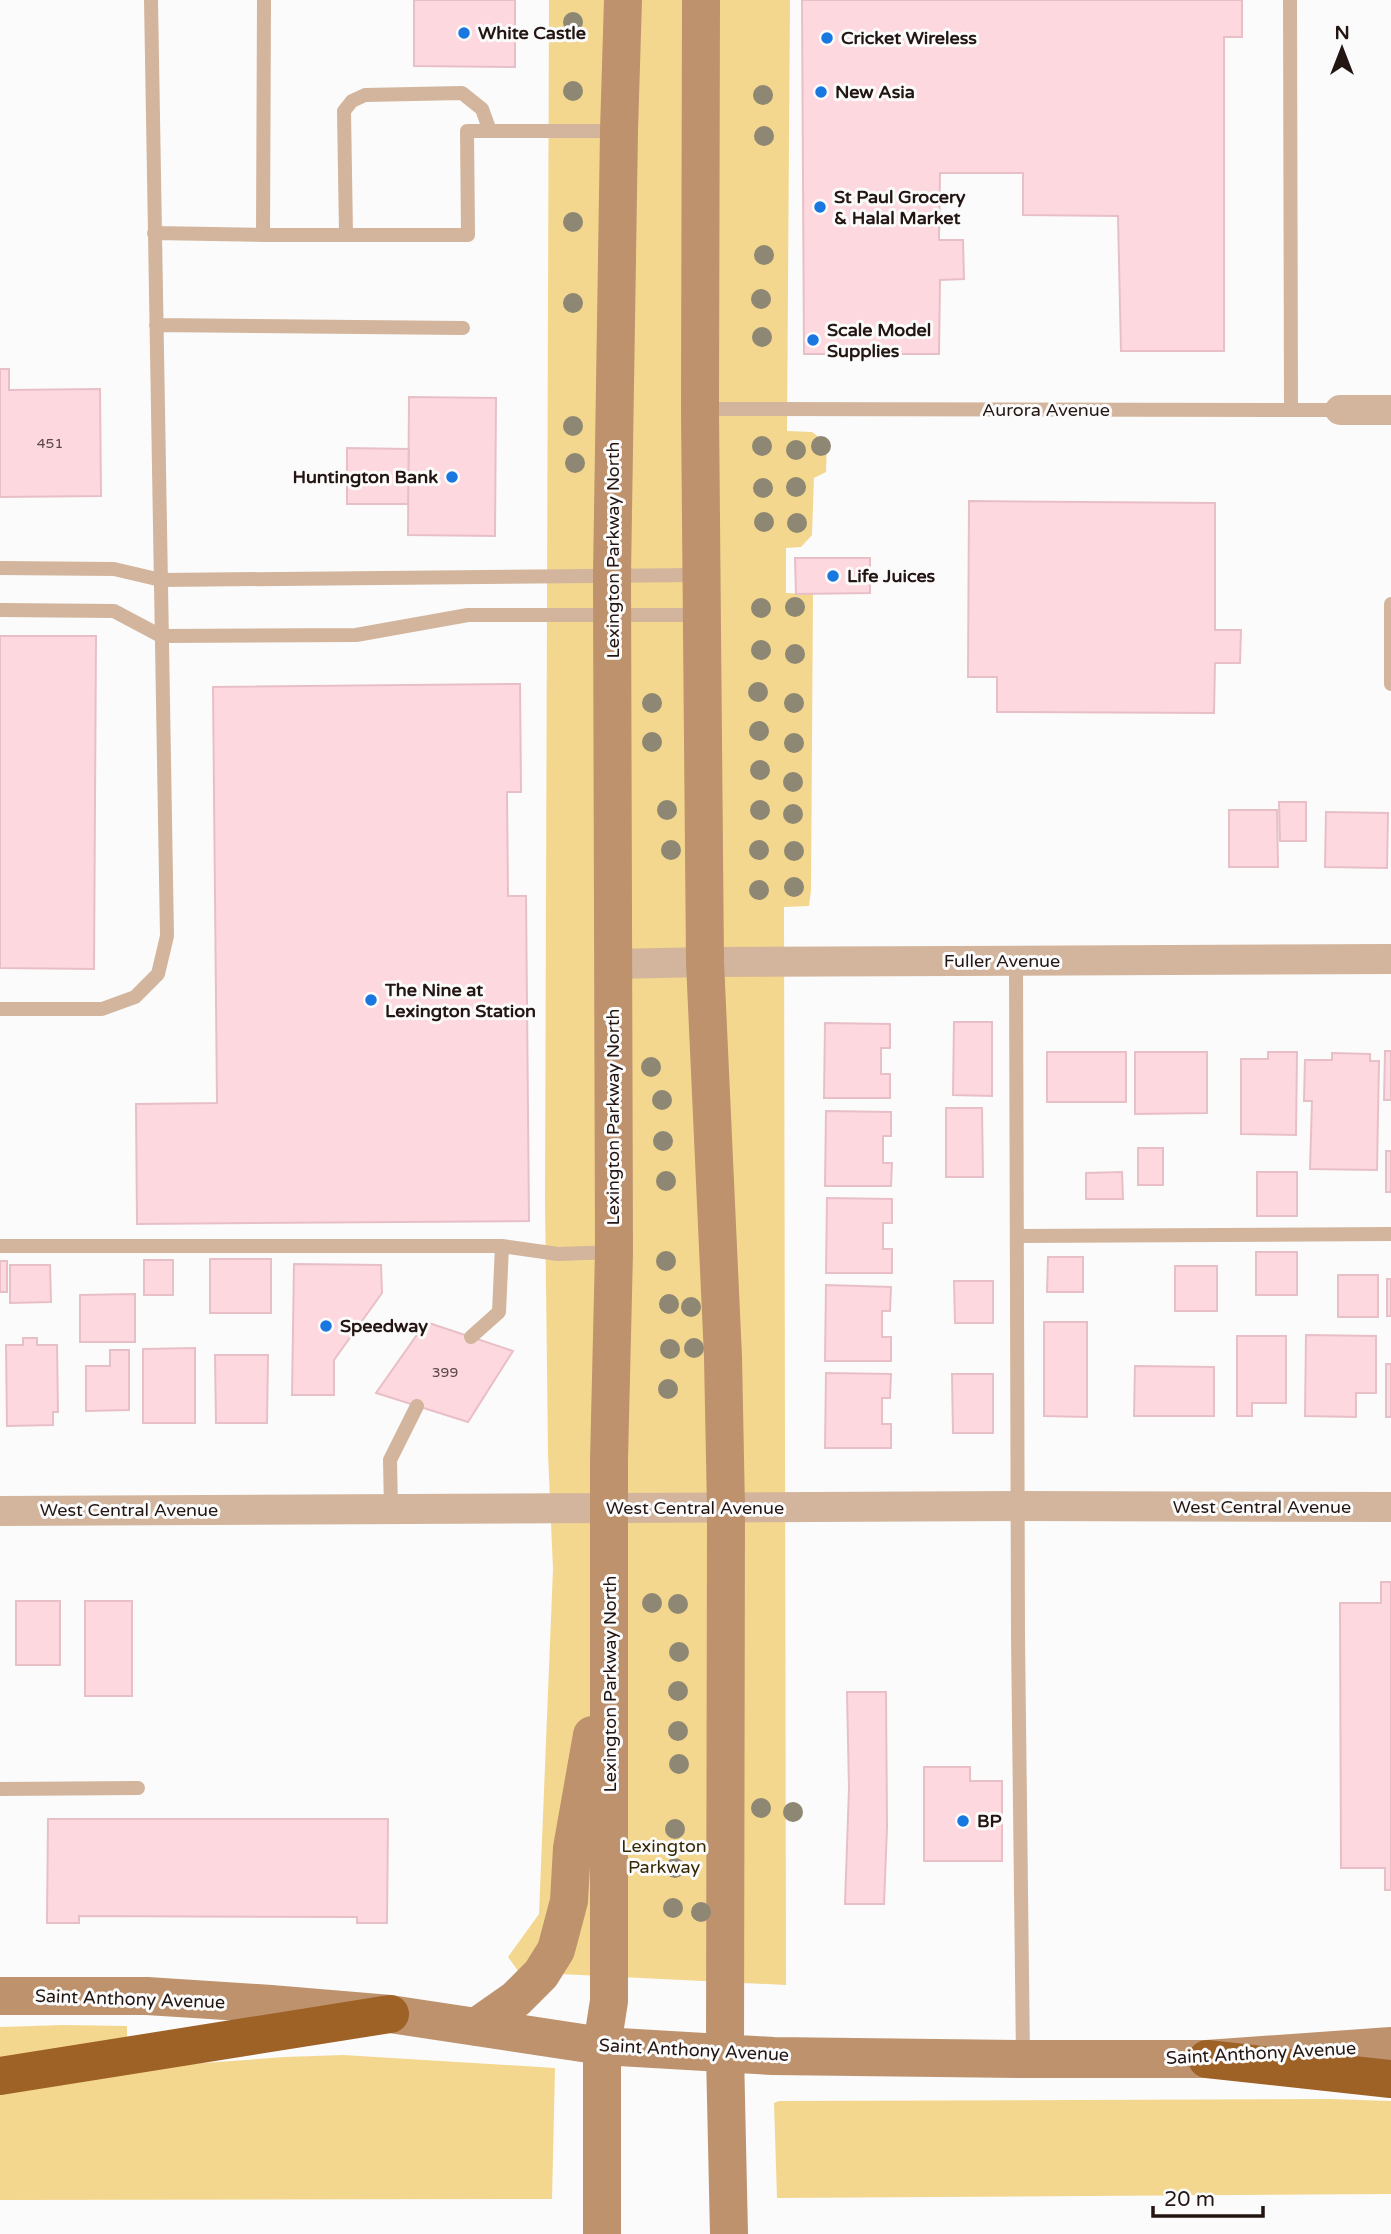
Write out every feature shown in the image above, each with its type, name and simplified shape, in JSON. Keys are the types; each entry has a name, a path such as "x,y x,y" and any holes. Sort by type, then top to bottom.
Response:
{"highway":[{"path":"0,2076 390,2014"},
{"path":"1207,2059 1391,2079"}],"main road":[{"name":"Lexington Parkway North","path":"602,2234 602,2046 608,2001 609,1507 614,1252 612,576 618,131 623,0"},
{"path":"701,0 700,409 705,962 723,1357 726,1508 725,2054 729,2234"},
{"path":"476,2028 516,1999 541,1974 556,1950 569,1901 572,1848 609,1636"},
{"name":"Saint Anthony Avenue","path":"0,1996 147,1996 271,2004 390,2014 602,2046 725,2054 1207,2059 1391,2046"}],"street":[{"name":"Aurora Avenue","path":"1340,410 1391,410"},
{"name":"Fuller Avenue","path":"612,964 1391,959"},
{"name":"West Central Avenue","path":"0,1511 609,1507 1391,1507"}],"lane":[{"path":"0,1009 102,1009 135,997 158,974 167,936 150,0"},
{"path":"263,235 264,0"},
{"path":"1290,0 1291,410"},
{"path":"346,234 344,111 352,101 365,94 462,93 482,109 489,131"},
{"path":"154,233 468,235 467,131 618,131"},
{"path":"156,325 463,328"},
{"name":"Aurora Avenue","path":"700,409 1340,410"},
{"path":"0,568 114,569 161,580 703,575"},
{"path":"1391,604 1391,684"},
{"path":"0,610 114,611 161,636 356,635 468,615 701,615"},
{"path":"1016,961 1023,2059"},
{"path":"1017,1236 1391,1234"},
{"path":"0,1246 502,1246 558,1254 614,1252"},
{"path":"471,1337 499,1312 502,1246"},
{"path":"391,1509 390,1460 417,1406"},
{"path":"0,1789 138,1788"}],"green space":[{"name":"Lexington Parkway","path":"549,0 790,0 787,431 812,432 827,443 826,472 814,478 812,535 801,547 786,548 786,593 813,594 811,890 809,906 784,907 786,1985 519,1972 508,1957 539,1914 553,1569 548,1454 545,1200"},
{"path":"127,2026 127,2037 0,2060 0,2027"},
{"path":"343,2055 555,2068 552,2199 0,2200 0,2093 176,2065"},
{"path":"779,2101 1391,2101 1391,2194 777,2198 774,2103"}],"building":[{"name":"White Castle","path":"414,0 515,0 515,67 414,66"},
{"path":"802,0 1242,0 1242,37 1224,37 1224,351 1121,351 1118,216 1023,215 1023,173 940,173 939,240 963,240 964,279 940,280 939,354 804,354"},
{"path":"0,369 9,369 9,390 100,389 101,496 0,497"},
{"name":"Huntington Bank","path":"409,397 496,398 495,536 408,535"},
{"path":"347,448 409,449 408,504 347,504"},
{"path":"969,501 1215,503 1215,630 1241,630 1240,663 1215,663 1214,713 997,712 997,677 968,677"},
{"name":"Life Juices","path":"795,558 870,558 870,593 796,594"},
{"path":"0,636 96,636 94,969 0,968"},
{"name":"The Nine at Lexington Station","path":"520,684 521,792 507,792 508,896 526,896 529,1221 137,1224 136,1104 217,1103 213,687"},
{"path":"1279,802 1306,802 1306,841 1280,841"},
{"path":"1229,810 1277,810 1278,867 1229,867"},
{"path":"1326,812 1388,813 1387,868 1325,867"},
{"path":"954,1022 992,1022 992,1096 953,1095"},
{"path":"825,1023 890,1024 890,1048 881,1048 881,1074 890,1074 890,1098 824,1098"},
{"path":"1385,1051 1391,1051 1391,1100 1384,1100"},
{"path":"1047,1052 1126,1052 1126,1102 1047,1102"},
{"path":"1135,1052 1207,1052 1207,1113 1135,1114"},
{"path":"1268,1052 1297,1052 1296,1135 1241,1134 1241,1059 1268,1059"},
{"path":"1332,1053 1370,1054 1370,1061 1379,1061 1377,1170 1310,1169 1312,1101 1304,1101 1305,1060 1332,1060"},
{"path":"946,1108 982,1108 983,1177 946,1177"},
{"path":"826,1111 891,1112 891,1136 883,1136 883,1163 892,1163 891,1186 825,1186"},
{"path":"1138,1148 1163,1148 1163,1185 1138,1185"},
{"path":"1386,1151 1391,1151 1391,1192 1386,1192"},
{"path":"1122,1172 1123,1199 1086,1199 1086,1173"},
{"path":"1257,1172 1297,1172 1297,1216 1257,1216"},
{"path":"827,1198 892,1199 892,1223 883,1223 883,1249 892,1249 892,1273 826,1273"},
{"path":"1256,1252 1297,1252 1297,1295 1256,1295"},
{"path":"1048,1257 1083,1257 1083,1292 1047,1292"},
{"path":"210,1259 271,1259 271,1313 210,1313"},
{"path":"144,1260 173,1260 173,1295 144,1295"},
{"path":"0,1261 7,1261 7,1292 0,1292"},
{"name":"Speedway","path":"294,1264 381,1265 382,1293 334,1360 334,1395 292,1395"},
{"path":"10,1265 50,1265 51,1302 10,1303"},
{"path":"1175,1266 1217,1266 1217,1311 1175,1311"},
{"path":"1338,1275 1378,1275 1378,1317 1338,1317"},
{"path":"1387,1279 1391,1279 1391,1316 1387,1316"},
{"path":"954,1281 993,1281 993,1323 955,1323"},
{"path":"826,1285 891,1287 890,1311 882,1311 882,1337 891,1337 891,1361 825,1361"},
{"path":"135,1294 135,1342 80,1342 80,1295"},
{"name":"Speedway","path":"426,1322 513,1351 468,1422 376,1393"},
{"path":"1044,1322 1087,1322 1087,1417 1044,1416"},
{"path":"1306,1335 1376,1336 1376,1393 1356,1393 1356,1417 1305,1416"},
{"path":"1237,1336 1286,1336 1286,1403 1252,1403 1252,1416 1237,1416"},
{"path":"23,1338 37,1338 37,1345 57,1345 58,1412 53,1412 53,1425 7,1426 6,1345 23,1345"},
{"path":"195,1348 195,1423 143,1423 143,1349"},
{"path":"110,1350 129,1350 129,1410 86,1411 86,1366 110,1366"},
{"path":"215,1355 268,1355 267,1423 216,1423"},
{"path":"1386,1364 1391,1364 1391,1417 1386,1417"},
{"path":"1135,1366 1214,1367 1214,1416 1134,1416"},
{"path":"826,1373 891,1374 890,1398 882,1398 882,1424 891,1424 891,1448 825,1448"},
{"path":"952,1374 993,1374 993,1433 953,1433"},
{"path":"1381,1582 1391,1582 1391,1890 1385,1890 1385,1868 1341,1868 1340,1603 1381,1603"},
{"path":"16,1601 60,1601 60,1665 16,1665"},
{"path":"85,1601 132,1601 132,1696 85,1696"},
{"path":"847,1692 886,1692 887,1827 884,1904 845,1904 849,1788"},
{"name":"BP","path":"924,1767 970,1767 970,1781 1002,1781 1002,1861 924,1861"},
{"path":"48,1819 388,1819 387,1923 357,1923 357,1917 79,1916 79,1923 47,1923"}],"place":[{"name":"White Castle","path":"464,33"},
{"name":"Cricket Wireless","path":"827,38"},
{"name":"New Asia","path":"821,92"},
{"name":"St Paul Grocery & Halal Market","path":"820,207"},
{"name":"Scale Model Supplies","path":"813,340"},
{"name":"Huntington Bank","path":"452,477"},
{"name":"Life Juices","path":"833,576"},
{"name":"The Nine at Lexington Station","path":"371,1000"},
{"name":"Speedway","path":"326,1326"},
{"name":"BP","path":"963,1821"}]}
